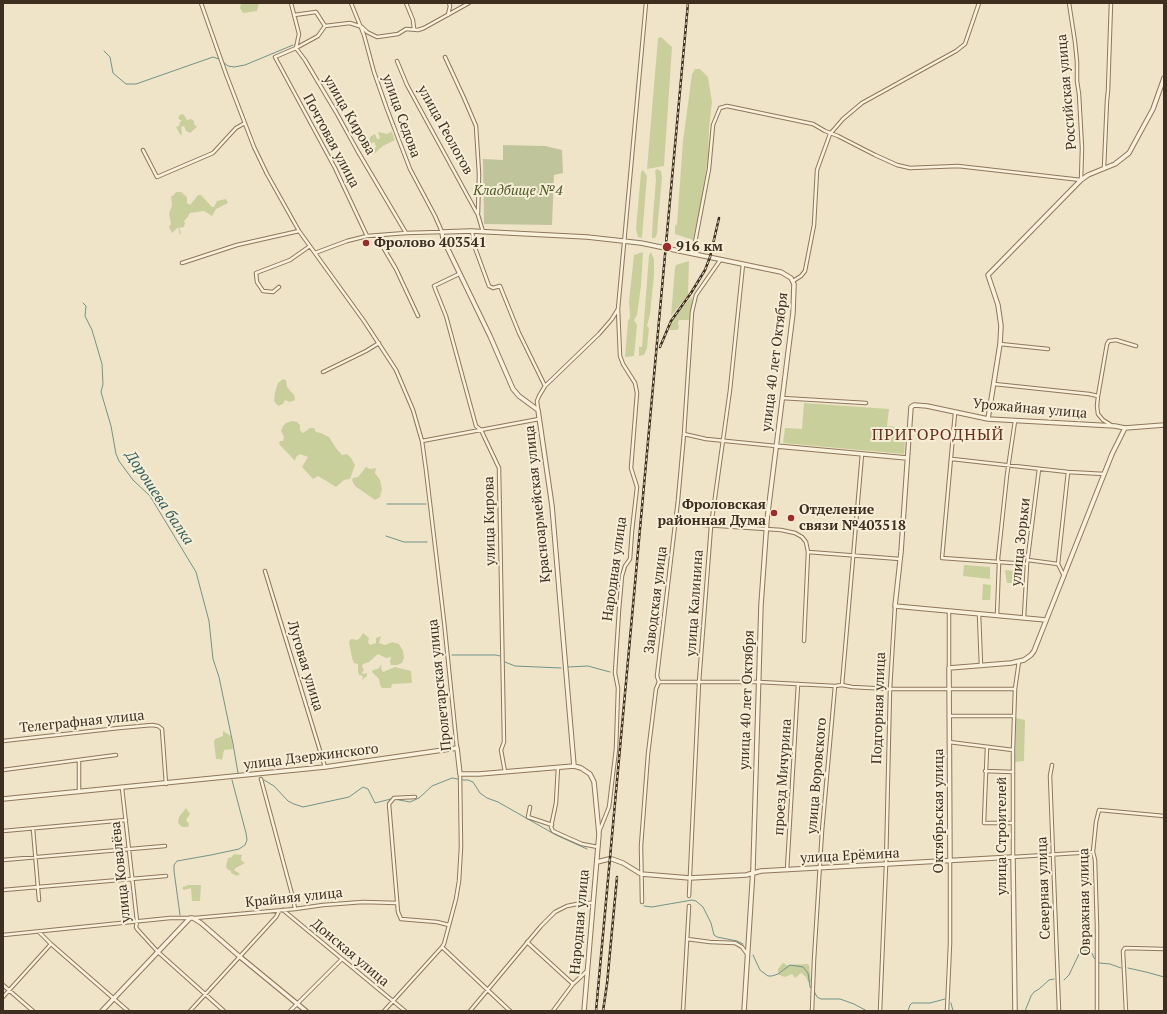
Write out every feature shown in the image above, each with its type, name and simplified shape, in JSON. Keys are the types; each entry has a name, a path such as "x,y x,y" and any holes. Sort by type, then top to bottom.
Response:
{"street":[{"name":"Пролетарская улица","path":"202,3 219,56 267,174 299,231 364,320 396,370 412,410 422,441 444,621 460,774 461,847 459,881 456,899 442,947 384,1011"},
{"path":"290,3 299,34 296,48"},
{"name":"улица Седова","path":"351,3 362,27 374,72 410,169 442,232"},
{"path":"406,3 414,20 414,29"},
{"path":"324,26 350,23 362,27 367,32 377,37 398,34 406,29 418,30 424,28 469,3"},
{"name":"Народная улица","path":"599,834 609,807 616,749 618,688 615,673 619,610 622,576 625,566 630,559 637,487 632,468 637,393 635,382 623,364 620,356 618,309 646,3"},
{"name":"улица 40 лет Октября","path":"793,280 801,276 805,271 814,225 817,170 830,134 843,119 862,103 956,51 965,44 979,3"},
{"name":"Российская улица","path":"1069,3 1077,62 1082,148 1081,180"},
{"path":"1104,169 1111,3"},
{"path":"448,15 450,4 458,10"},
{"path":"294,16 316,12 324,26"},
{"path":"296,48 318,36 324,26"},
{"path":"364,35 365,32 367,32"},
{"name":"Почтовая улица","path":"296,48 275,57 335,168 367,236"},
{"name":"улица Кирова","path":"296,48 305,60 336,112 406,233"},
{"path":"445,57 476,126 479,174 478,215"},
{"name":"улица Геологов","path":"397,61 416,103 478,215 483,232"},
{"path":"988,419 1000,344 1001,326 996,298 988,275 1081,180 1119,162 1129,153 1151,113 1164,78"},
{"path":"693,253 709,169 713,125 720,108 727,106 813,124 830,134 838,136 886,160 910,168 958,166 1081,180"},
{"path":"143,150 157,177 213,153 236,128 245,123"},
{"path":"182,263 236,245 299,231"},
{"path":"316,253 347,241 367,236 406,233 472,231 587,237 624,241"},
{"path":"472,231 474,245 490,286 493,288 500,286 545,386"},
{"name":"Красноармейская улица","path":"442,232 443,240 490,336 513,389 519,396 538,410 552,506 574,766"},
{"path":"378,236 396,269 418,316"},
{"name":"улица 40 лет Октября","path":"624,241 693,253 781,272 793,280 795,289 766,529 761,605 753,873 744,1011"},
{"path":"279,287 273,292 263,291 257,282 256,273 290,260 310,246"},
{"name":"Заводская улица","path":"642,902 641,846 648,754 656,690 659,682 657,676 684,434 692,312 696,295 721,259"},
{"name":"улица Калинина","path":"689,896 699,682 711,526 730,390 743,264"},
{"name":"улица Кирова","path":"459,274 434,286 446,316 476,426 481,430 499,468 504,726 504,742 501,750 505,772"},
{"path":"538,410 537,405 539,396 545,386 599,334 612,319 618,309"},
{"path":"1115,426 1103,420 1098,414 1098,396 1107,344 1109,341 1116,340 1136,346"},
{"path":"323,372 379,344"},
{"path":"1000,344 1025,348 1048,349"},
{"path":"994,384 1098,396"},
{"path":"782,398 866,403"},
{"name":"Урожайная улица","path":"911,407 914,405 927,406 988,419 1015,421 1115,426 1125,428 1164,425"},
{"name":"Подгорная улица","path":"880,1011 886,865 890,689 911,407"},
{"path":"955,413 942,558 1027,564"},
{"path":"422,441 540,419"},
{"path":"997,615 998,559 1008,466 1015,421"},
{"path":"949,668 1019,662 1028,658 1034,651 1112,454 1125,428"},
{"path":"684,434 706,439 776,446"},
{"name":"улица 40 лет Октября","path":"776,446 907,458"},
{"path":"842,685 862,454"},
{"path":"952,459 1068,472 1104,474"},
{"name":"улица Зорьки","path":"1024,618 1027,564 1039,469"},
{"path":"1064,576 1058,564 1068,472"},
{"path":"675,523 790,531 799,535 806,542 808,552 804,641"},
{"path":"808,552 900,558"},
{"path":"1028,560 1058,564"},
{"name":"Луговая улица","path":"265,571 325,767"},
{"path":"895,606 1046,620"},
{"name":"Октябрьская улица","path":"947,1011 950,944 949,611"},
{"path":"979,613 981,666"},
{"name":"улица Строителей","path":"1015,1011 1013,750 1015,689 1019,662"},
{"path":"659,682 759,682 835,686 842,685 890,689 1015,689"},
{"name":"проезд Мичурина","path":"787,870 798,684"},
{"name":"улица Воровского","path":"812,1011 819,869 835,686"},
{"path":"949,716 1014,716"},
{"name":"Телеграфная улица","path":"3,741 152,725 158,726 162,730 166,784"},
{"path":"950,742 1013,750"},
{"path":"987,747 984,823 1013,823"},
{"name":"улица Дзержинского","path":"3,799 325,767 457,748"},
{"path":"3,770 116,755"},
{"path":"79,760 79,792"},
{"name":"Северная улица","path":"1052,765 1050,776 1059,1011"},
{"path":"460,774 479,774 574,766"},
{"name":"Народная улица","path":"574,766 581,768 590,774 594,782 599,834 584,1011"},
{"path":"558,767 556,803 552,825 553,831 582,844 598,847"},
{"path":"985,771 1013,772"},
{"path":"261,779 295,909"},
{"name":"улица Ковалёва","path":"122,788 130,849 137,930 158,952 224,1011"},
{"path":"415,797 393,799 389,804 398,904 401,919 437,922 449,925"},
{"path":"530,807 528,816 552,825"},
{"name":"Овражная улица","path":"1097,1011 1095,860 1092,852 1099,810 1164,816"},
{"path":"3,832 126,820"},
{"path":"33,829 39,900"},
{"path":"3,860 165,846"},
{"name":"улица Ерёмина","path":"597,862 610,859 623,863 641,874 690,878 787,870 1053,856 1092,852"},
{"path":"3,890 166,876"},
{"name":"Крайняя улица","path":"3,935 170,918 191,918 295,909 323,904 363,902 398,904"},
{"path":"470,1011 527,942 555,912 567,906 582,903 593,903"},
{"path":"683,1011 689,906"},
{"path":"190,1011 281,910"},
{"name":"Донская улица","path":"281,910 405,1011"},
{"path":"102,1011 191,918 201,923 306,1011"},
{"path":"39,932 128,1011"},
{"path":"687,939 739,944 748,956"},
{"path":"527,942 573,984"},
{"path":"3,997 51,944"},
{"path":"442,947 510,1011"},
{"path":"1126,1011 1125,948 1164,949"},
{"path":"290,1011 342,959"},
{"path":"553,1011 573,984 587,971"},
{"path":"3,985 33,1011"}],"green space":[{"path":"241,3 259,3 257,11 243,13 240,8"},
{"path":"661,37 672,47 664,166 647,169 658,38"},
{"path":"695,69 700,69 708,77 712,102 708,157 702,198 693,240 675,234 675,226 677,224 683,141 692,74"},
{"path":"182,114 187,120 191,119 194,121 194,124 197,127 190,133 186,131 184,126 181,127 181,136 176,127 179,126 182,120 178,118"},
{"path":"391,130 395,140 383,146 373,154 371,152 376,147 375,143 373,142 369,146 370,137 375,134 377,139 379,139 378,132 388,134 389,132 391,133"},
{"name":"Кладбище №4","path":"503,145 545,146 562,150 563,173 554,175 552,225 484,224 483,159 503,160"},
{"path":"657,169 661,171 662,178 657,234 655,238 652,238 656,179 655,171"},
{"path":"643,170 647,176 642,238 638,237 636,229 641,172"},
{"path":"176,192 181,192 187,197 187,203 190,205 198,195 201,195 212,207 214,207 217,201 226,199 228,203 216,209 212,216 204,211 190,213 184,221 184,227 179,228 181,233 180,235 178,227 172,233 169,227 171,224 169,214 172,205 171,196 173,196"},
{"path":"643,252 641,286 637,315 634,320 637,325 634,356 625,357 628,321 630,317 629,301 634,255"},
{"path":"651,252 654,259 654,275 650,314 647,326 649,328 647,348 644,355 639,356 639,347 642,347 649,255"},
{"path":"689,261 688,295 671,316 675,268 676,265"},
{"path":"692,297 692,308 690,311 689,320 679,320 679,328 677,330 669,330 672,321"},
{"path":"283,379 286,380 287,387 294,395 295,400 290,402 285,400 283,404 278,406 274,401 275,392 278,383"},
{"path":"804,403 889,409 887,426 906,428 904,454 783,443 785,428 802,429"},
{"path":"292,421 297,422 300,425 300,430 303,433 310,428 314,428 316,432 329,437 342,455 347,454 351,458 355,465 350,479 344,480 336,487 318,476 313,479 302,467 308,457 300,454 296,457 295,461 279,444 280,441 283,441 284,437 281,431 283,426"},
{"path":"366,467 370,469 376,468 375,473 380,480 382,489 380,497 375,500 355,486 352,480 353,478 358,477"},
{"path":"964,565 990,567 990,579 963,576"},
{"path":"1005,570 1017,571 1015,583 1007,583"},
{"path":"983,584 991,585 990,600 982,600"},
{"path":"363,633 369,638 368,642 370,645 376,643 376,638 381,636 379,643 385,645 392,642 399,644 403,651 404,658 402,663 391,665 391,657 386,658 378,654 369,662 363,664 362,667 364,670 362,673 367,673 367,676 362,680 363,676 359,675 358,672 358,664 354,663 352,658 349,642 351,639 357,640"},
{"path":"382,664 381,668 383,672 395,667 411,671 412,683 392,684 391,688 382,688 379,679 372,672 373,670 378,669"},
{"path":"1016,718 1025,720 1024,761 1015,762"},
{"path":"223,731 231,736 233,749 224,750 222,760 216,759 214,742 215,739 223,736"},
{"path":"186,808 190,814 186,820 189,824 188,827 182,827 178,823 179,817"},
{"path":"234,854 242,855 241,860 245,863 234,870 240,874 237,876 231,873 226,866 228,858 232,857"},
{"path":"188,885 201,885 200,901 192,901 191,888 184,890 182,888"},
{"path":"784,963 786,965 809,965 811,982 808,982 806,977 801,973 795,978 792,974 785,977 779,975 778,969"}],"waterway":[{"path":"223,62 228,66 234,67 245,65 293,45"},
{"path":"104,51 110,57 113,73 126,84 136,84 213,57 219,59"},
{"name":"Дорошева балка","path":"83,303 86,306 85,316 92,330 102,364 103,384 101,392 111,426 116,454 119,461 133,480 150,496 196,572 209,621 213,659 219,677 238,773"},
{"path":"387,504 426,504"},
{"path":"386,536 404,542 427,542"},
{"path":"452,655 500,656"},
{"path":"505,662 515,666 561,668"},
{"path":"568,667 588,666 610,672"},
{"name":"Дорошева балка","path":"394,799 410,802 419,798 432,786 452,778 458,779"},
{"path":"180,915 174,871 174,865 177,861 239,849 245,845 247,840 232,780"},
{"name":"Дорошева балка","path":"264,780 274,786 288,801 303,807 349,797 363,787 368,789 375,803 391,799"},
{"name":"Дорошева балка","path":"462,780 473,782 480,793 487,798 498,802 556,835 587,849"},
{"name":"Дорошева балка","path":"644,906 652,907 692,900 696,901 703,907 711,923 714,935 743,944"},
{"path":"1064,980 1069,975 1082,950 1092,953 1094,958 1099,963 1110,964 1121,968"},
{"name":"Дорошева балка","path":"753,955 760,970 768,976 778,974 790,965 803,967 808,973 810,987 812,989"},
{"path":"1128,968 1164,977"},
{"path":"1025,1011 1034,992 1049,980 1054,979"},
{"name":"Дорошева балка","path":"814,991 817,997 821,999 840,999 867,1011"},
{"name":"Дорошева балка","path":"908,1011 912,1003 930,1003 945,999"},
{"path":"951,1003 953,1011"}],"railway":[{"path":"596,1011 688,3"},
{"path":"660,347 671,321 705,270 710,257 719,218"},
{"path":"603,1011 617,877"}],"place":[{"name":"Фролово 403541","path":"366,243"},
{"name":"916 км","path":"667,247"},
{"name":"Фроловская районная Дума","path":"774,513"},
{"name":"Отделение связи №403518","path":"791,518"}],"district":[{"name":"ПРИГОРОДНЫЙ","path":"938,435"}]}
